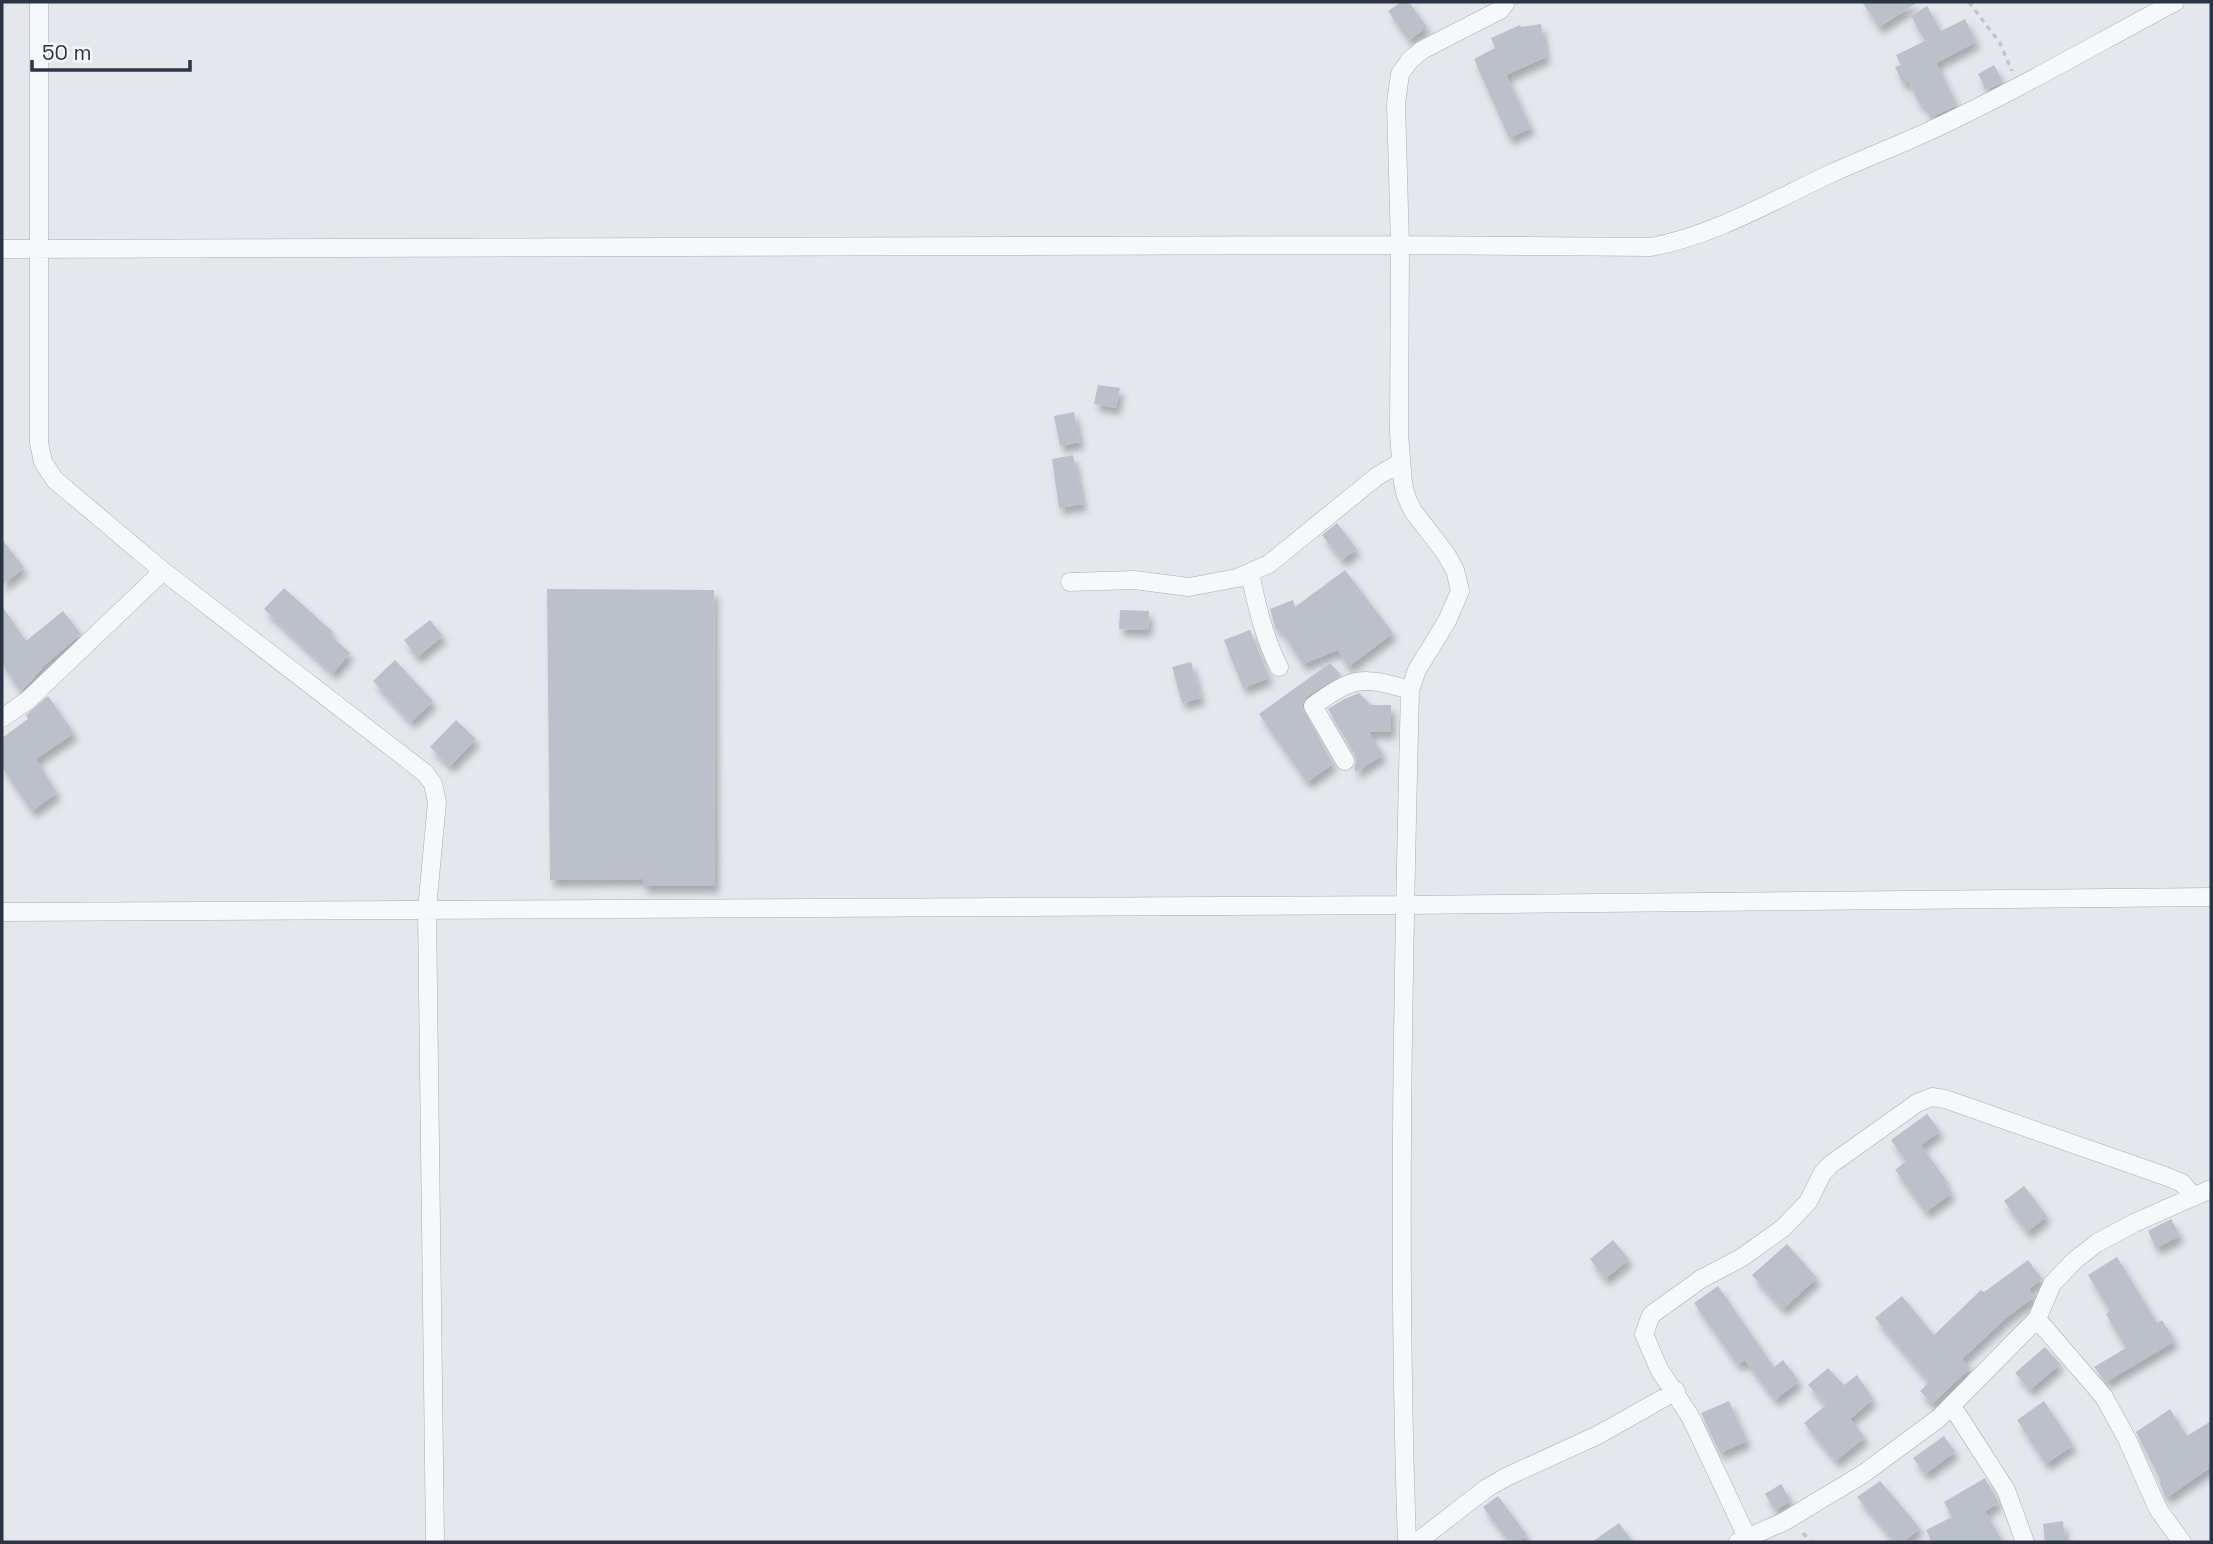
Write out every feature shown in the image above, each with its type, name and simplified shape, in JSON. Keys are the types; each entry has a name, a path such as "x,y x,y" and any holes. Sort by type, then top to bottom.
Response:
{"street":[{"path":"39,2 39,443 43,462 55,480 163,571 425,773 433,783 437,802 427,909 435,1542"},
{"path":"1407,1542 1402,1217 1404,905 1409,690 1417,670 1447,621 1460,591 1455,570 1413,511 1403,484 1399,434 1400,245 1396,103 1400,74 1410,60 1422,50 1500,10 1506,2"},
{"path":"2,249 1400,245 1630,248 1671,243 1728,222 1883,149 1925,133 2175,2"},
{"path":"1070,582 1134,580 1189,587 1250,574 1279,557 1376,477 1401,462"},
{"path":"2,718 28,700 163,571"},
{"path":"1250,574 1261,621 1279,667"},
{"path":"1345,761 1313,705 1338,689 1364,680 1409,690"},
{"path":"2,912 1404,905 2211,897"},
{"path":"2194,1197 2182,1183 2165,1176 1945,1099 1932,1097 1923,1100 1830,1165 1822,1174 1808,1202 1783,1228 1741,1258 1701,1279 1651,1315 1644,1334 1659,1369 1690,1416 1743,1540 1785,1521 1863,1474 1952,1406 2037,1319 2052,1284 2075,1260 2097,1243 2134,1223 2194,1197 2211,1189"},
{"path":"2037,1319 2104,1397 2127,1439 2158,1510 2182,1542"},
{"path":"1417,1542 1496,1483 1610,1429 1675,1391"},
{"path":"1952,1406 2006,1490 2025,1542"}],"path":[{"path":"1969,2 2000,43 2017,86"}],"building":[{"path":"1401,2 1409,2 1427,27 1409,40 1388,11"},
{"path":"1862,2 1918,2 1879,27"},
{"path":"1927,6 1941,31 1965,19 1976,42 1936,63 1957,105 1930,118 1908,81 1903,84 1895,67 1901,65 1896,55 1925,41 1911,16"},
{"path":"1541,24 1546,57 1506,75 1531,128 1509,138 1474,59 1495,48 1491,38 1520,25"},
{"path":"1994,65 2003,82 1986,90 1978,74"},
{"path":"1098,385 1120,388 1116,408 1094,404"},
{"path":"1074,412 1080,442 1060,446 1054,416"},
{"path":"1073,455 1083,504 1059,508 1052,459"},
{"path":"1337,523 1357,549 1342,560 1322,535"},
{"path":"2,539 24,568 2,585"},
{"path":"1345,570 1393,633 1348,667 1338,650 1303,664 1280,629 1276,630 1270,609 1293,600 1295,607"},
{"path":"284,588 333,632 330,635 350,653 333,673 264,609"},
{"path":"547,589 714,590 715,886 643,886 643,879 550,880"},
{"path":"2,606 26,641 63,611 81,634 41,668 21,691 2,664"},
{"path":"1120,610 1149,611 1148,630 1119,629"},
{"path":"430,620 443,636 417,657 404,640"},
{"path":"1250,630 1269,678 1243,688 1224,640"},
{"path":"395,660 433,701 411,722 373,681"},
{"path":"1191,662 1201,698 1182,703 1172,667"},
{"path":"1330,663 1341,675 1306,697 1302,706 1333,764 1307,782 1259,714"},
{"path":"1359,693 1371,705 1391,705 1391,732 1369,732 1383,755 1356,772 1355,755 1328,709"},
{"path":"48,696 74,733 36,759 57,793 32,811 2,767 2,738 28,719 26,715"},
{"path":"456,720 476,739 450,766 430,747"},
{"path":"1927,1114 1940,1131 1921,1145 1952,1193 1926,1212 1895,1170 1906,1161 1891,1140"},
{"path":"2024,1186 2047,1216 2027,1232 2004,1201"},
{"path":"2171,1219 2180,1236 2156,1248 2148,1231"},
{"path":"1613,1240 1629,1259 1605,1279 1590,1259"},
{"path":"1787,1244 1817,1278 1783,1309 1752,1275"},
{"path":"2117,1257 2157,1323 2162,1320 2175,1341 2106,1382 2094,1367 2126,1348 2106,1314 2110,1311 2088,1275"},
{"path":"2028,1260 2042,1279 2029,1289 2034,1297 2006,1318 1962,1359 1970,1368 1932,1404 1920,1391 1929,1382 1875,1318 1902,1296 1934,1335 1981,1290 1984,1292"},
{"path":"1718,1286 1774,1367 1783,1360 1799,1381 1775,1400 1745,1360 1738,1365 1694,1303"},
{"path":"2045,1347 2060,1364 2030,1390 2015,1373"},
{"path":"1828,1368 1844,1385 1857,1375 1873,1399 1850,1419 1865,1437 1836,1461 1804,1423 1826,1405 1808,1385"},
{"path":"1729,1401 1747,1441 1720,1453 1701,1413"},
{"path":"2044,1401 2073,1445 2046,1464 2017,1420"},
{"path":"2170,1409 2187,1436 2211,1421 2211,1467 2166,1498 2159,1482 2161,1481 2136,1432"},
{"path":"1944,1436 1955,1452 1925,1474 1913,1458"},
{"path":"1985,1478 1999,1503 1985,1511 2003,1542 1932,1542 1926,1530 1952,1517 1944,1502"},
{"path":"1880,1481 1920,1528 1903,1542 1895,1542 1857,1497"},
{"path":"1781,1484 1791,1501 1775,1510 1765,1494"},
{"path":"1498,1496 1527,1535 1518,1542 1510,1542 1483,1507"},
{"path":"2063,1521 2065,1542 2045,1542 2043,1524"},
{"path":"1619,1523 1633,1542 1592,1542"}]}
